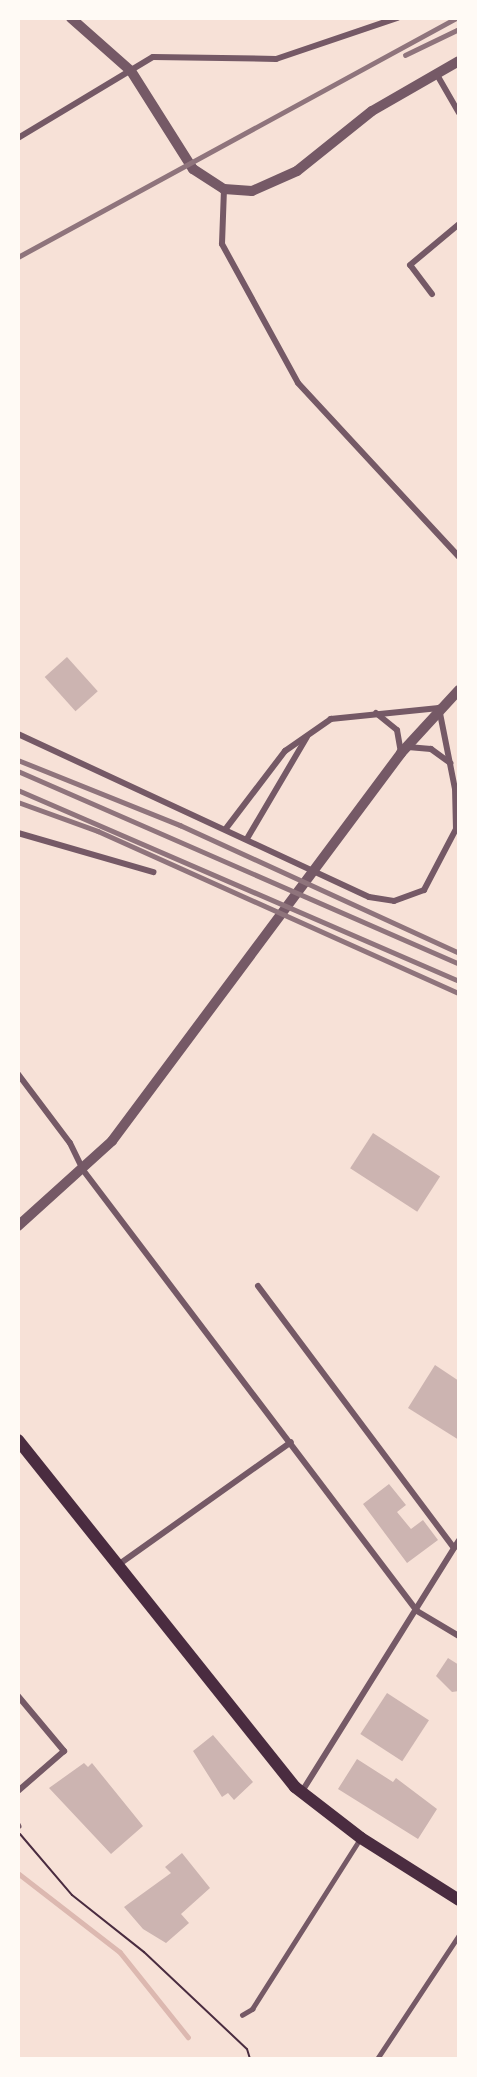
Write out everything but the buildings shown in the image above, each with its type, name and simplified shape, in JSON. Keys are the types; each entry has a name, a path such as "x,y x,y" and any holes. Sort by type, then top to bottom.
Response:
{"main road":[{"path":"18,1440 240,1725 301,1793 361,1838 459,1900"}],"street":[{"path":"71,18 131,71 184,158 209,182 225,189 252,191 297,171 363,117 459,61"},
{"path":"18,138 153,57 179,53 276,59 313,51 364,28 398,18"},
{"path":"435,73 459,113"},
{"path":"225,189 222,244 298,383 459,557"},
{"path":"432,294 410,266 459,225"},
{"path":"18,1226 83,1170 112,1141 403,751 439,708 459,690"},
{"path":"227,827 285,751 330,719 375,712 439,708"},
{"path":"18,734 227,827 369,897 410,897 424,890 456,829 450,763 439,708"},
{"path":"375,712 397,730 403,751"},
{"path":"248,837 281,773 311,732"},
{"path":"403,751 431,749 450,763"},
{"path":"18,833 65,842 153,872"},
{"path":"18,1074 73,1149 83,1170 417,1611 459,1636"},
{"path":"258,1286 454,1548"},
{"path":"117,1566 291,1442"},
{"path":"301,1793 417,1611 459,1540"},
{"path":"18,1696 64,1751 18,1791"}],"lane":[{"path":"242,2015 252,2008 361,1838"},
{"path":"377,2059 459,1935"}],"path":[{"path":"19,1825 20,1834 72,1894 144,1952 247,2049 250,2059"}],"waterway":[{"path":"18,1873 120,1952 188,2037"}],"railway":[{"path":"18,257 457,18"},
{"path":"405,55 459,29"},
{"path":"18,760 180,825 459,953"},
{"path":"18,771 459,964"},
{"path":"18,790 459,981"},
{"path":"18,802 98,831 459,993"}]}
